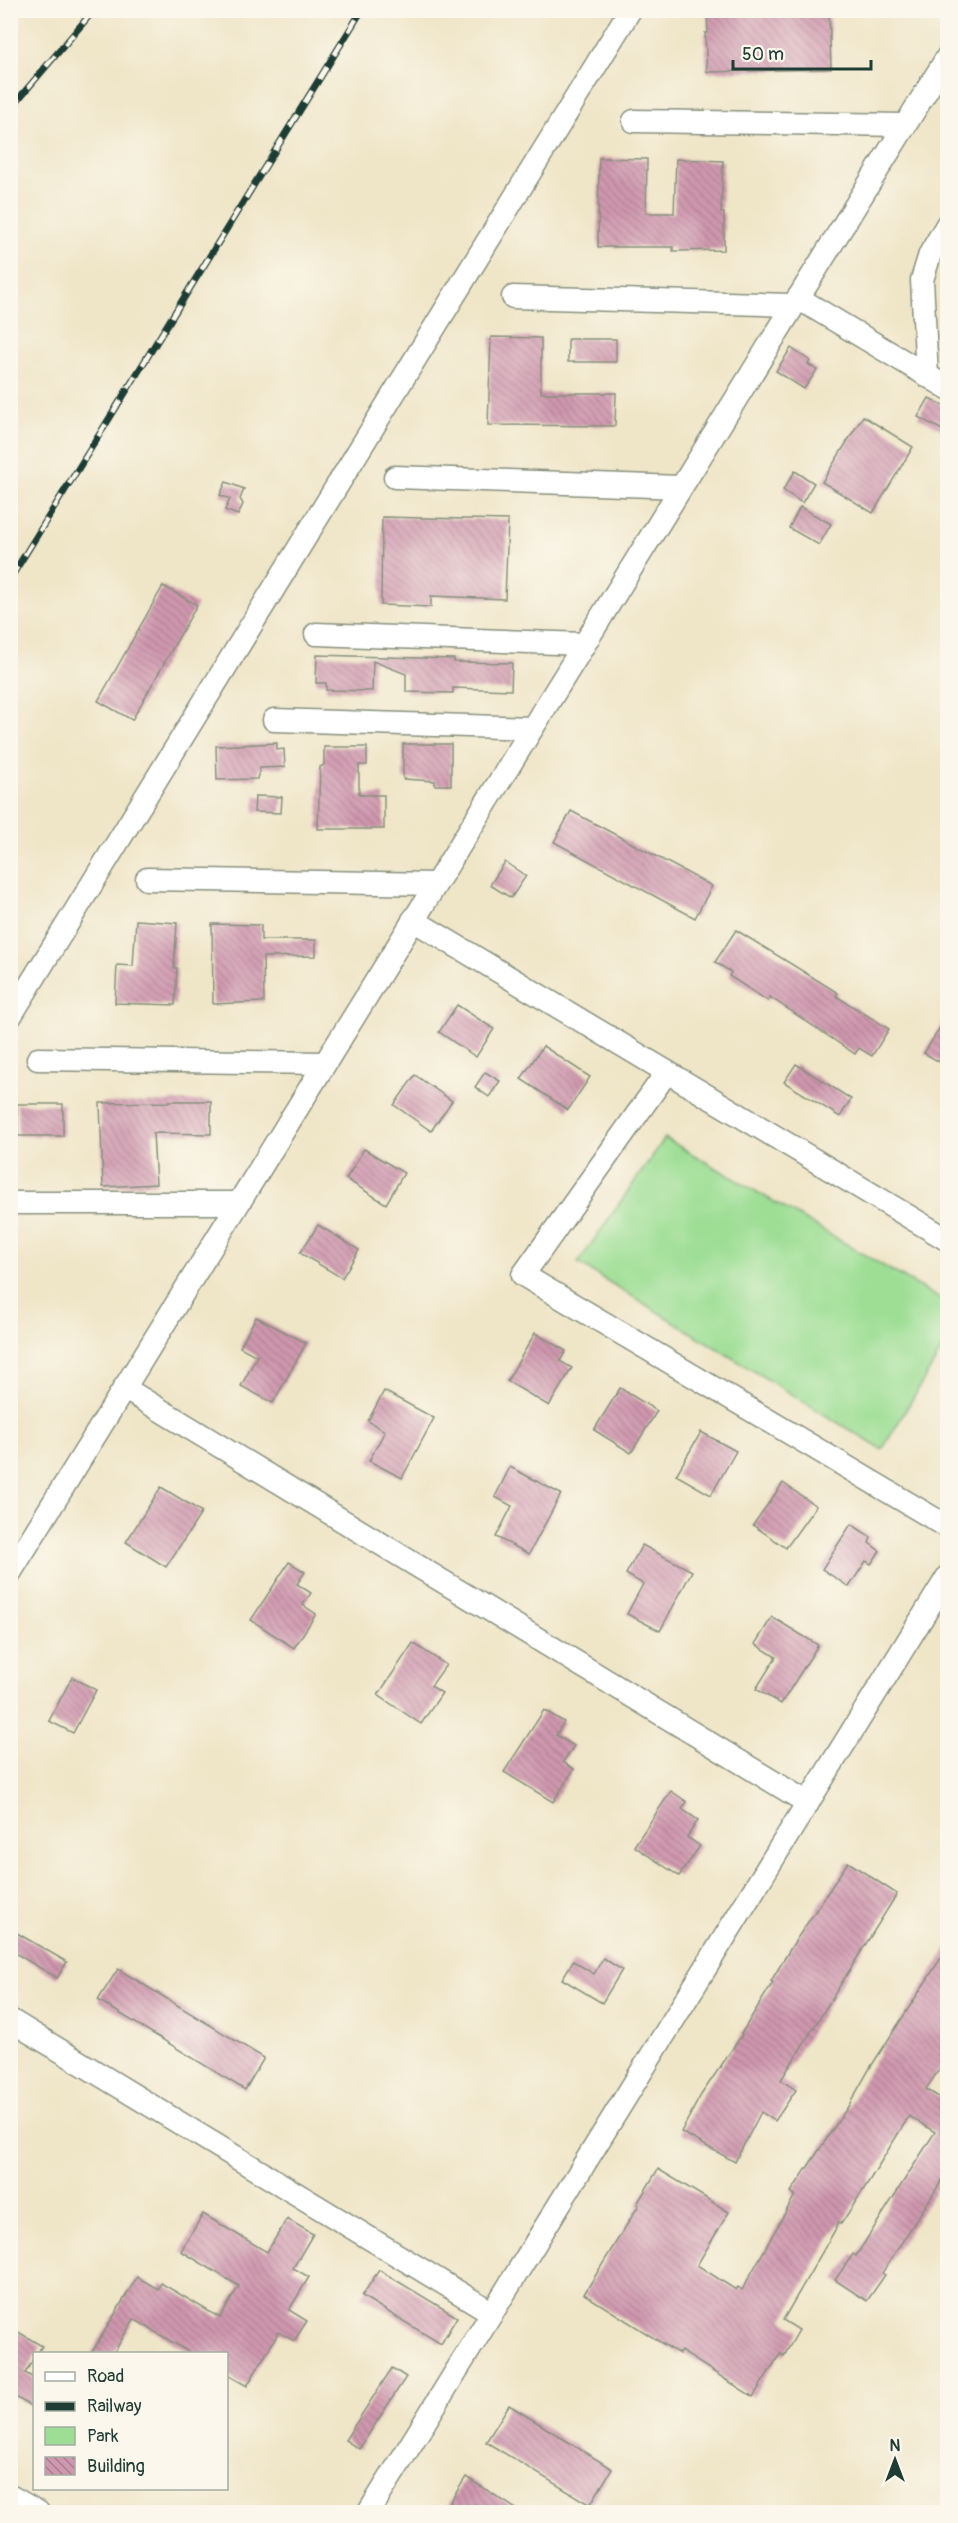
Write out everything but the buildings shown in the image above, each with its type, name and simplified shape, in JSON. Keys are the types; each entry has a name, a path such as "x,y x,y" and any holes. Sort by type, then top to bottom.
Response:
{"street":[{"path":"10,1017 630,10"},
{"path":"10,1573 948,56"},
{"path":"634,121 905,125"},
{"path":"927,376 922,280 930,254 948,223"},
{"path":"513,297 796,301 948,388"},
{"path":"395,477 681,487"},
{"path":"316,634 584,644"},
{"path":"274,720 532,728"},
{"path":"147,879 435,884"},
{"path":"413,920 948,1240"},
{"path":"38,1059 325,1063"},
{"path":"667,1072 523,1275 948,1527"},
{"path":"10,1203 238,1203"},
{"path":"124,1388 808,1803"},
{"path":"369,2512 490,2312 948,1576"},
{"path":"10,2020 490,2312"},
{"path":"10,2496 38,2512"}],"green space":[{"path":"665,1138 947,1303 947,1341 882,1450 578,1263"}],"railway":[{"path":"10,109 94,10"},
{"path":"10,579 362,10"}]}
